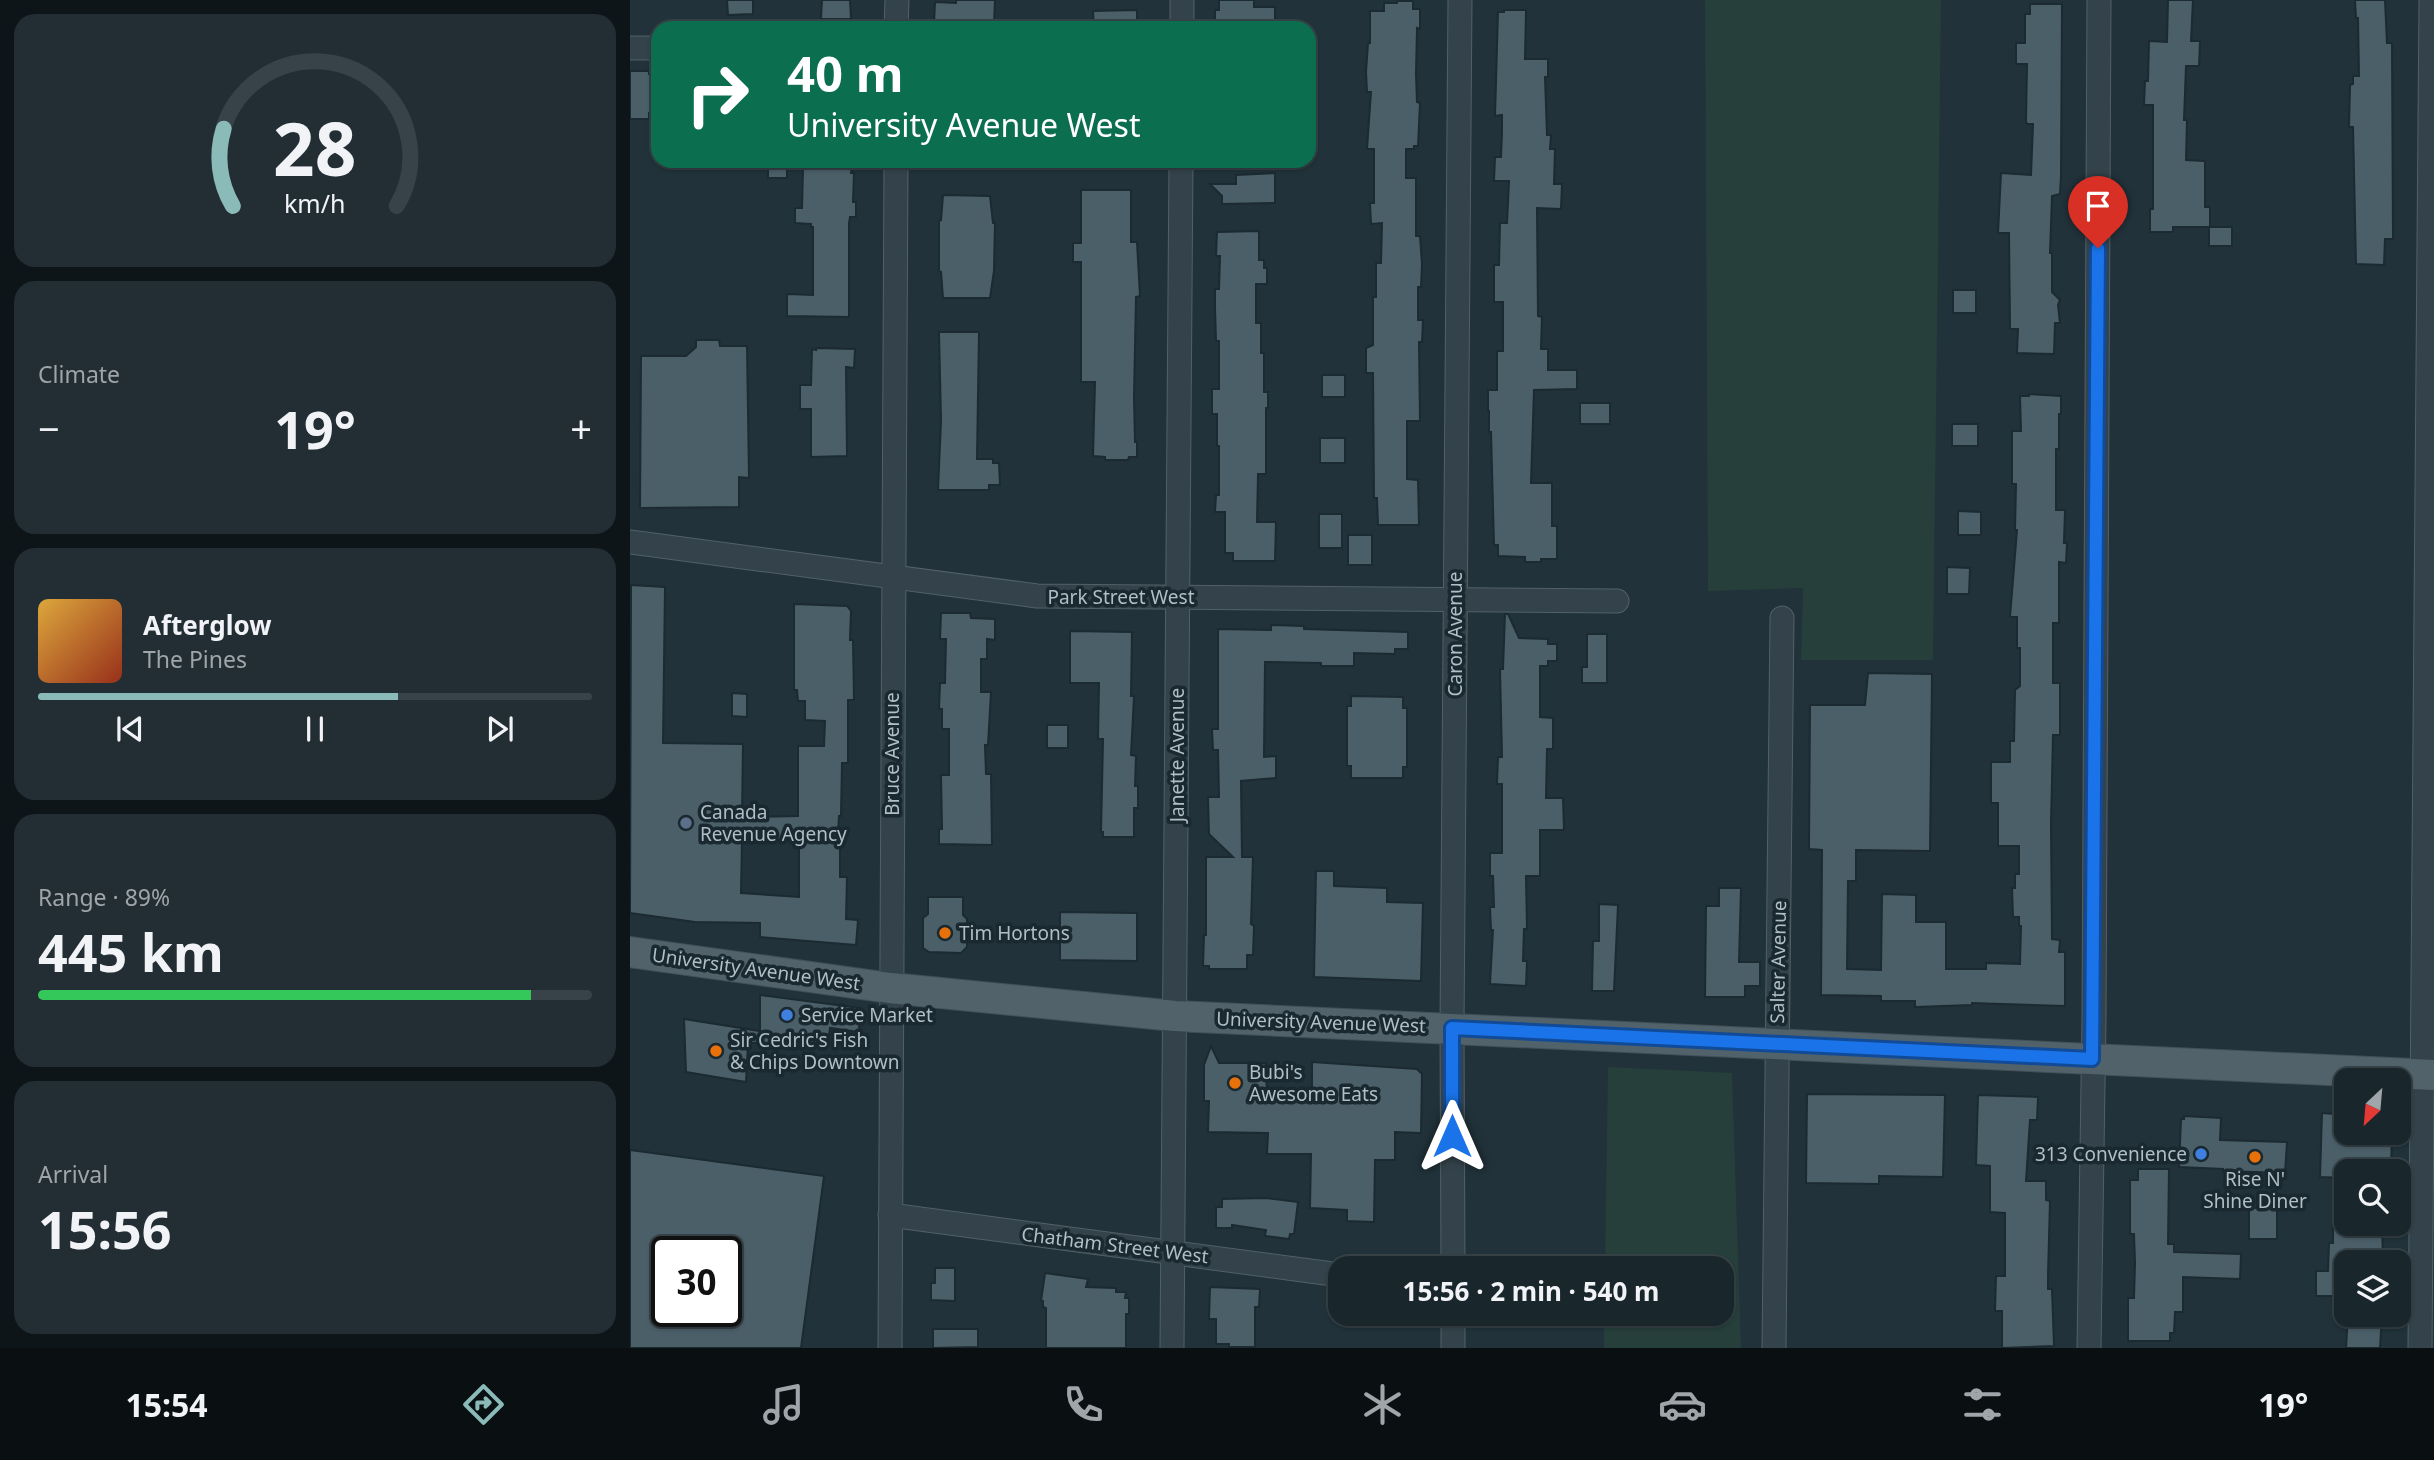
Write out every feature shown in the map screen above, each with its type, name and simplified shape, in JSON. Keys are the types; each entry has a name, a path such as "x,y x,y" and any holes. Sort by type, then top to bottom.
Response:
{"main road":[{"name":"University Avenue West","path":"630,952 890,988 1175,1016 2428,1075"}],"street":[{"path":"896,21 897,0"},
{"path":"1182,0 1182,21"},
{"name":"Caron Avenue","path":"1453,1256 1452,1028 1460,0"},
{"path":"2090,1348 2099,0"},
{"path":"2420,1348 2428,1075 2431,0"},
{"path":"630,48 651,48"},
{"name":"Bruce Avenue","path":"890,1348 896,168"},
{"name":"Janette Avenue","path":"1172,1348 1181,168"},
{"name":"Park Street West","path":"630,542 1037,596 1616,601"},
{"name":"Salter Avenue","path":"1774,1348 1782,618"},
{"name":"Chatham Street West","path":"890,1215 1328,1273"},
{"path":"1453,1326 1453,1348"}],"green space":[{"path":"1705,0 1941,0 1933,660 1801,660 1803,588 1708,591"},
{"path":"1608,1067 1732,1073 1741,1348 1604,1348 1604,1326 1734,1326 1734,1256 1605,1256"}],"building":[{"path":"727,0 753,0 753,14 728,15"},
{"path":"822,0 850,0 851,19 821,19"},
{"path":"956,0 995,0 994,21 934,21 935,2 956,3"},
{"path":"1219,0 1254,0 1254,7 1275,7 1275,21 1215,21 1215,10 1219,10"},
{"path":"2168,0 2193,0 2191,41 2200,41 2199,66 2186,66 2186,160 2205,161 2205,207 2210,207 2210,227 2173,227 2173,232 2150,232 2150,209 2153,209 2153,105 2144,105 2145,81 2148,81 2149,41 2167,42"},
{"path":"2355,0 2385,0 2387,43 2392,43 2393,239 2385,239 2384,265 2356,264 2353,127 2349,127 2350,85 2353,84 2353,76 2359,76"},
{"path":"1413,1 1413,9 1420,9 1416,74 1417,102 1420,103 1418,146 1406,149 1406,178 1416,178 1416,236 1420,236 1422,264 1421,287 1418,287 1418,320 1423,320 1422,342 1419,342 1420,421 1407,421 1407,479 1418,480 1419,525 1378,525 1377,498 1374,498 1373,373 1366,373 1366,348 1373,345 1373,297 1376,297 1376,263 1381,263 1382,223 1371,224 1370,203 1374,203 1374,149 1367,149 1371,92 1367,92 1366,72 1370,11 1384,11 1384,3"},
{"path":"2030,4 2062,4 2061,176 2060,194 2052,196 2050,253 2052,292 2060,300 2060,323 2055,323 2054,354 2017,353 2018,329 2010,329 2009,233 1998,233 2001,173 2031,175 2033,124 2027,124 2026,121 2027,64 2016,64 2016,43 2025,43 2025,14 2030,14"},
{"path":"1137,10 1137,21 1094,21 1093,11"},
{"path":"1526,10 1525,59 1548,59 1548,77 1545,77 1547,135 1551,135 1550,149 1555,149 1554,184 1562,184 1561,209 1537,208 1541,349 1548,349 1548,370 1577,370 1577,389 1534,390 1531,483 1552,483 1552,526 1557,526 1557,559 1541,559 1541,562 1525,562 1525,557 1498,556 1498,545 1494,545 1488,390 1497,390 1497,351 1503,351 1503,302 1494,302 1494,265 1499,265 1500,223 1507,223 1509,181 1494,181 1495,157 1501,157 1502,132 1502,115 1495,116 1498,12"},
{"path":"630,71 649,71 649,119 630,119"},
{"path":"768,168 787,168 787,178 768,178"},
{"path":"803,168 852,168 851,173 854,173 853,202 856,202 856,217 850,217 849,223 849,317 787,316 787,294 813,295 813,227 811,224 795,223 795,208 802,208"},
{"path":"1275,173 1275,203 1222,204 1222,196 1210,184 1236,184 1236,175"},
{"path":"1081,190 1131,190 1131,242 1137,242 1140,296 1136,297 1134,397 1137,457 1129,457 1128,460 1105,460 1105,457 1093,456 1095,382 1081,382 1081,262 1073,262 1073,243 1081,243"},
{"path":"943,195 990,196 995,223 994,271 990,298 943,298 939,271 939,221"},
{"path":"2209,227 2232,227 2232,246 2209,246"},
{"path":"1259,231 1259,260 1264,260 1264,268 1267,268 1267,284 1256,284 1256,323 1261,323 1264,392 1268,392 1268,408 1266,474 1258,474 1257,522 1276,522 1275,561 1233,561 1233,553 1225,553 1225,512 1215,512 1216,495 1219,495 1219,446 1217,414 1212,414 1212,389 1219,389 1219,341 1216,341 1215,308 1215,289 1219,289 1220,256 1216,256 1217,232"},
{"path":"1953,290 1976,290 1976,313 1953,313"},
{"path":"939,332 979,332 977,459 993,459 993,463 999,463 1000,485 989,485 989,490 938,490 941,421"},
{"path":"696,340 719,340 720,346 747,346 749,478 739,477 739,507 640,508 641,356 686,356 696,347"},
{"path":"812,349 855,349 854,368 846,367 847,456 811,457 811,409 800,409 800,385 811,385"},
{"path":"1322,375 1345,375 1345,397 1322,397"},
{"path":"2020,396 2061,396 2059,449 2056,449 2056,510 2065,510 2064,543 2067,543 2066,563 2059,562 2059,623 2053,623 2053,683 2060,683 2060,735 2053,735 2051,824 2052,939 2060,940 2059,952 2065,952 2065,1006 1972,1003 1915,1007 1915,1001 1881,1001 1881,996 1821,995 1822,850 1809,849 1810,705 1865,705 1868,673 1932,674 1930,851 1856,850 1856,881 1848,881 1847,969 1881,970 1882,894 1916,895 1916,922 1946,922 1946,969 1986,969 1986,963 2020,964 2021,926 2019,917 2013,917 2012,888 2015,888 2015,874 2019,874 2019,846 1998,846 1998,803 1991,803 1991,762 2010,762 2010,741 2014,741 2015,690 2020,686 2017,617 2010,617 2017,530 2016,484 2012,484 2012,431 2021,431"},
{"path":"1580,403 1610,403 1610,424 1580,424"},
{"path":"1952,424 1978,424 1978,446 1952,446"},
{"path":"1320,438 1345,438 1345,463 1320,463"},
{"path":"1958,511 1981,512 1981,535 1958,535"},
{"path":"1319,514 1342,514 1342,548 1319,548"},
{"path":"1348,535 1372,535 1372,565 1348,565"},
{"path":"1947,567 1970,568 1969,594 1947,594"},
{"path":"631,585 665,587 663,743 743,744 742,817 798,816 798,746 824,746 825,721 805,720 805,701 798,701 797,690 794,690 794,604 847,606 851,611 854,700 848,700 848,763 842,763 841,816 837,848 840,848 840,877 847,877 846,919 858,920 856,945 760,937 760,923 695,922 630,913","holes":["742,841 799,841 799,897 741,893"]},
{"path":"941,613 970,613 971,618 995,619 995,640 987,639 987,659 981,659 981,692 991,692 988,745 985,745 986,774 991,774 992,845 939,844 939,829 942,829 941,775 949,775 949,729 942,729 942,709 939,709 940,683 945,683 946,639 940,639"},
{"path":"1505,614 1508,614 1519,638 1548,639 1548,644 1557,644 1557,661 1548,661 1548,666 1540,666 1540,717 1553,718 1553,749 1547,749 1546,798 1563,798 1564,830 1540,830 1540,876 1526,876 1527,929 1524,929 1523,961 1527,961 1526,986 1490,984 1493,930 1490,907 1494,907 1490,853 1502,853 1502,784 1497,784 1498,757 1502,757 1500,669 1503,669"},
{"path":"1271,625 1304,626 1304,629 1408,632 1408,649 1395,649 1395,654 1354,653 1354,666 1265,662 1264,757 1276,756 1276,778 1241,781 1242,857 1253,857 1253,955 1247,955 1247,969 1209,969 1209,966 1203,966 1206,935 1206,857 1233,857 1209,834 1208,797 1219,797 1218,750 1213,750 1212,729 1218,729 1218,629 1271,630"},
{"path":"1070,631 1132,632 1131,696 1134,696 1131,755 1136,756 1135,786 1138,786 1138,808 1134,808 1134,837 1103,837 1101,832 1103,739 1098,739 1099,683 1070,683"},
{"path":"1587,634 1607,634 1607,683 1582,683 1582,667 1587,667"},
{"path":"732,693 747,694 747,717 732,716"},
{"path":"1351,696 1403,697 1403,708 1407,708 1407,767 1403,767 1403,778 1351,778 1351,766 1347,766 1347,706 1351,706"},
{"path":"1047,725 1068,725 1068,748 1047,748"},
{"path":"1316,871 1334,871 1334,886 1387,888 1387,902 1423,903 1421,981 1314,977"},
{"path":"1719,888 1741,888 1739,962 1760,962 1760,986 1745,986 1745,997 1705,997 1706,906 1719,906"},
{"name":"Tim Hortons","path":"928,897 963,897 963,915 967,919 967,947 961,953 929,952 923,948 923,918 928,914"},
{"path":"1599,904 1618,905 1614,991 1592,991 1593,941 1599,941"},
{"path":"1060,912 1137,913 1137,961 1060,960"},
{"path":"760,995 860,1008 859,1032 830,1028 828,1043 748,1043 746,1082 686,1072 684,1019 760,1031"},
{"path":"1211,1046 1219,1063 1266,1063 1267,1101 1312,1102 1312,1062 1417,1069 1422,1074 1421,1133 1395,1132 1395,1160 1375,1160 1374,1222 1347,1221 1347,1210 1310,1208 1311,1154 1267,1154 1268,1133 1208,1132 1209,1101 1204,1101 1204,1065"},
{"path":"1807,1094 1945,1095 1943,1177 1879,1176 1879,1184 1806,1183"},
{"path":"1978,1095 2038,1097 2037,1120 2030,1120 2026,1181 2046,1181 2046,1200 2050,1201 2048,1289 2052,1289 2054,1346 2002,1348 2002,1311 1995,1311 1996,1276 2005,1276 2005,1213 1990,1212 1990,1166 1976,1165"},
{"path":"2322,1113 2334,1114 2334,1145 2392,1145 2391,1159 2334,1159 2334,1178 2320,1177"},
{"path":"2184,1116 2221,1118 2220,1140 2287,1142 2285,1173 2179,1167 2181,1119 2184,1119"},
{"path":"630,1150 824,1176 801,1348 630,1348"},
{"path":"2138,1169 2169,1169 2168,1244 2174,1244 2174,1252 2241,1254 2240,1279 2183,1277 2183,1312 2175,1312 2174,1333 2170,1333 2170,1341 2128,1341 2128,1298 2134,1298 2135,1263 2134,1234 2130,1234 2130,1180 2138,1180"},
{"path":"1265,1198 1298,1202 1294,1234 1290,1234 1289,1239 1265,1236 1266,1230 1232,1225 1232,1228 1216,1228 1216,1207 1222,1207 1222,1199"},
{"path":"2277,1207 2277,1239 2249,1239 2249,1208"},
{"path":"2334,1223 2334,1236 2382,1236 2383,1250 2334,1250 2334,1296 2316,1296 2316,1271 2328,1271 2329,1243 2333,1243"},
{"path":"935,1268 955,1268 955,1301 931,1300 931,1283 935,1283"},
{"path":"1045,1273 1088,1279 1086,1287 1116,1288 1116,1292 1126,1292 1125,1298 1129,1298 1129,1314 1126,1314 1126,1348 1046,1348 1046,1308 1041,1301"},
{"path":"1210,1287 1260,1289 1259,1307 1255,1307 1255,1347 1216,1344 1216,1319 1209,1319"},
{"path":"2347,1327 2381,1327 2380,1348 2346,1348"},
{"path":"933,1329 978,1329 978,1347 933,1348"}],"place":[{"name":"Canada Revenue Agency","path":"686,823"},
{"name":"Tim Hortons","path":"945,933"},
{"name":"Service Market","path":"787,1015"},
{"name":"Sir Cedric's Fish & Chips Downtown","path":"716,1051"},
{"name":"Bubi's Awesome Eats","path":"1235,1083"},
{"name":"313 Convenience","path":"2201,1154"},
{"name":"Rise N' Shine Diner","path":"2255,1157"}],"route":[{"path":"1452,1136 1452,1028 2092,1059 2098,248"}]}
